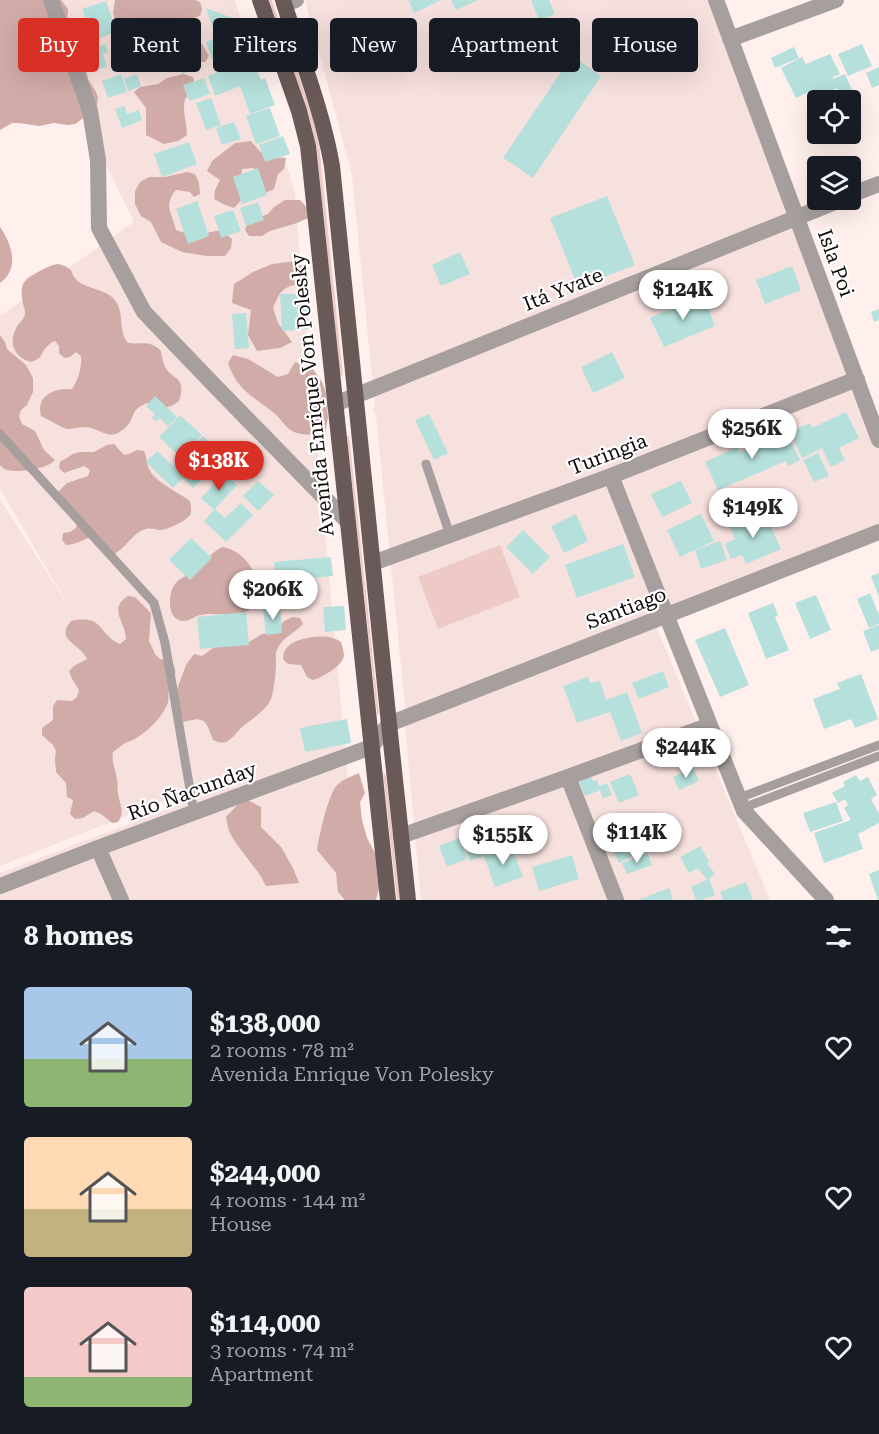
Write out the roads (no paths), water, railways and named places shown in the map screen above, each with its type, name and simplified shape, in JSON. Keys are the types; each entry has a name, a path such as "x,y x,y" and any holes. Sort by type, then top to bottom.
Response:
{"main road":[{"name":"Avenida Enrique Von Polesky","path":"260,0 299,111 308,146 388,900"},
{"path":"288,2 327,139 332,166 408,900"}],"street":[{"path":"51,0 90,111 98,160 99,228 135,297 144,312 346,520"},
{"name":"Isla Poi","path":"716,0 879,440"},
{"path":"730,39 836,0"},
{"path":"861,191 879,184"},
{"name":"Itá Yvate","path":"335,404 814,210"},
{"name":"Turingia","path":"373,563 611,476 857,379"},
{"path":"611,476 744,811 826,900"},
{"name":"Santiago","path":"389,724 879,532"},
{"name":"Río Ñacunday","path":"0,886 370,747 389,724"},
{"path":"401,836 710,725"},
{"path":"568,777 616,900"},
{"path":"98,848 121,900"}],"lane":[{"path":"0,434 154,603 165,644 194,813"},
{"path":"426,464 450,535"},
{"path":"741,803 879,745"},
{"path":"741,803 879,756"}]}
